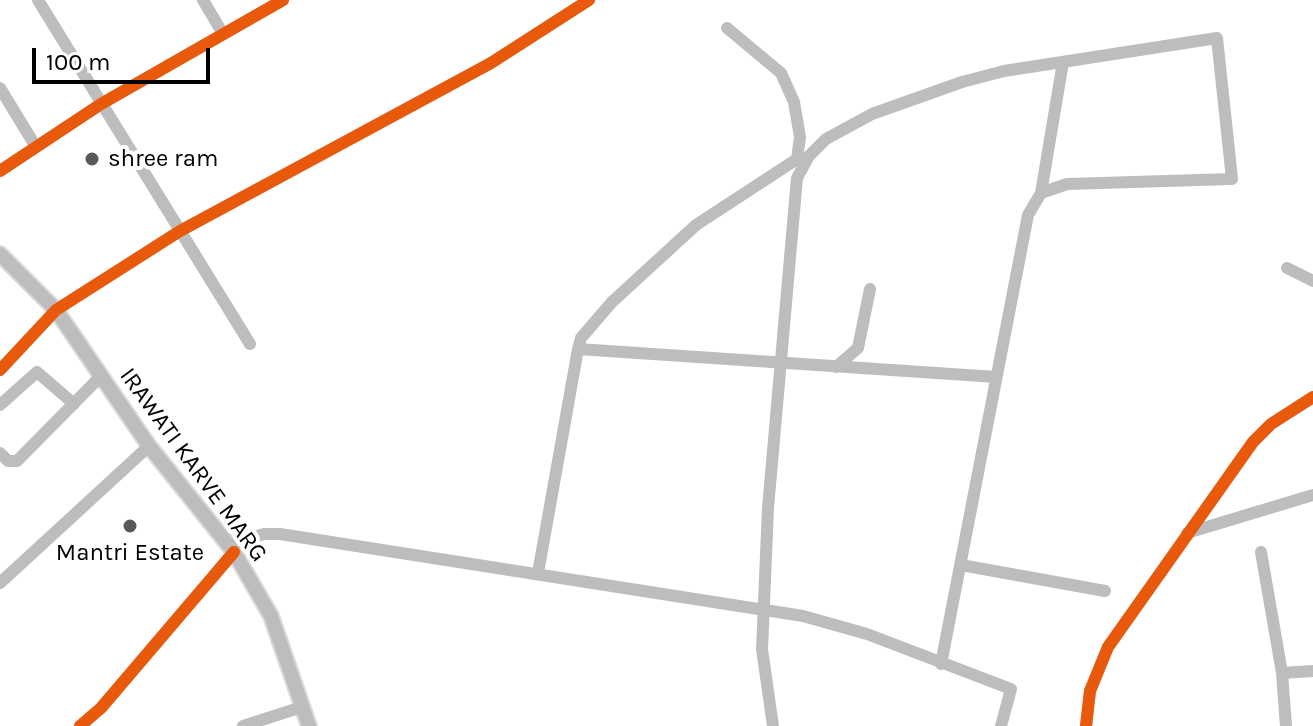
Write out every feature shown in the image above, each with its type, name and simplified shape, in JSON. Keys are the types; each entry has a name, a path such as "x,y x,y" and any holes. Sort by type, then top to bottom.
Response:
{"main road":[{"name":"IRAWATI KARVE MARG","path":"0,254 56,310 149,446 232,548 271,616 309,726"}],"street":[{"path":"38,0 250,344"},
{"path":"203,0 223,34"},
{"path":"0,171 101,104 283,0"},
{"path":"0,370 56,310 180,231 491,63 589,0"},
{"path":"538,573 581,338 612,302 696,225 797,159 800,137 794,102 781,73 727,28"},
{"path":"773,726 762,649 779,364 797,178 817,147 872,114 1004,71 1217,38 1232,179 1067,184 1041,193"},
{"path":"941,664 1028,215 1041,193 1063,62"},
{"path":"0,88 36,147"},
{"path":"1287,268 1313,281"},
{"path":"836,367 858,348 870,289"},
{"path":"578,349 996,377"},
{"path":"0,405 37,372 74,404"},
{"path":"0,453 8,461 17,461 101,376"},
{"path":"1086,726 1090,691 1108,647 1253,442 1271,424 1313,397"},
{"path":"0,583 149,446"},
{"path":"1187,533 1313,495"},
{"path":"80,726 101,708 232,548 280,534 803,616 867,634 1011,689 1001,726"},
{"path":"1261,552 1282,673 1286,726"},
{"path":"961,565 1105,591"},
{"path":"1282,673 1313,671"},
{"path":"243,726 302,707"}],"cycle path":[{"path":"0,171 101,104 283,0"},
{"path":"0,370 56,310 180,231 491,63 589,0"},
{"path":"1086,726 1090,691 1108,647 1253,442 1271,424 1313,397"},
{"path":"80,726 101,708 234,552"}],"place":[{"name":"shree ram","path":"92,159"},
{"name":"Mantri Estate","path":"130,526"}]}
